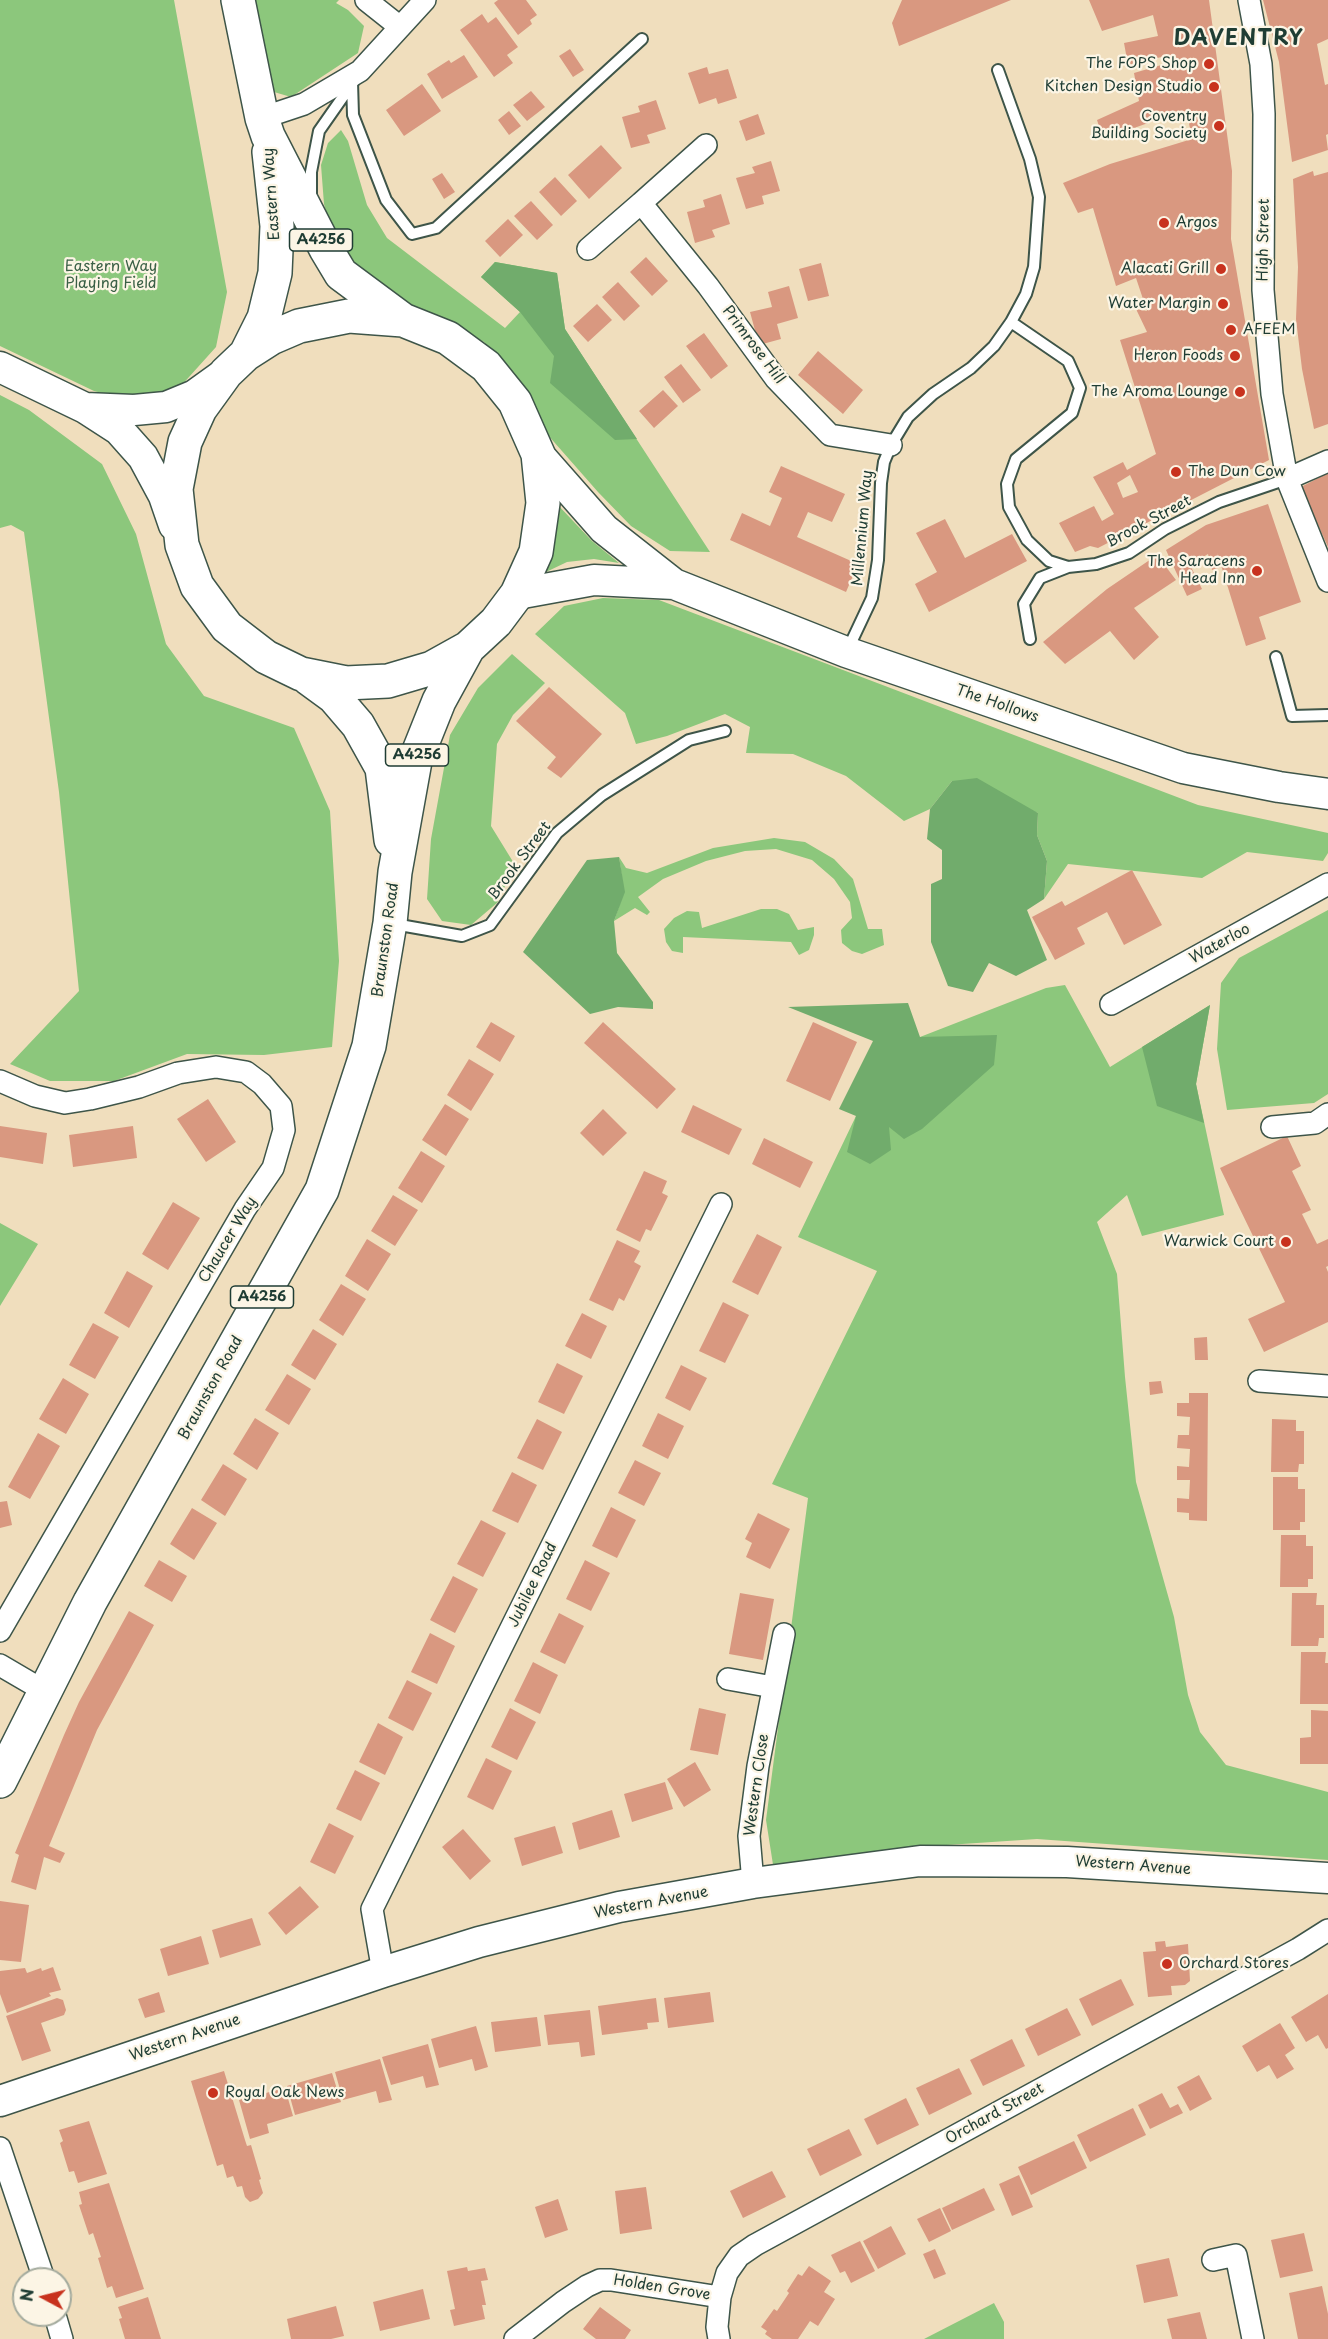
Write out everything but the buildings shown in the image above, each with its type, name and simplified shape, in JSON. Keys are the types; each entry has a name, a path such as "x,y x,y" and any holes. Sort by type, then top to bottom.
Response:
{"main road":[{"name":"Eastern Way","path":"236,363 264,318 275,273 277,226 265,127 238,0"},
{"name":"Eastern Way","path":"265,127 326,249 342,274 403,320"},
{"path":"349,316 403,320 448,338 486,366 515,402 537,454 543,503 536,552 517,594 496,622 468,648 432,668 388,681 346,683 301,674 266,657 227,627 197,586 182,545 176,489 185,442 200,409 236,363 270,338 299,326 349,316"},
{"name":"Braunston Road","path":"0,1782 90,1602 322,1190 369,1046 415,761 439,701 468,648"},
{"name":"Braunston Road","path":"301,674 334,697 358,725 382,768 396,872"}],"street":[{"path":"366,0 400,27"},
{"path":"265,127 356,77 425,0"},
{"name":"High Street","path":"1249,0 1261,64 1264,114 1263,290 1272,394 1287,479 1328,581"},
{"path":"588,249 706,145"},
{"name":"Primrose Hill","path":"641,203 708,286 776,379 830,435 891,445"},
{"path":"85,408 134,410 166,407 195,395 236,363"},
{"path":"0,367 85,408 119,430 144,457 164,495 182,545"},
{"path":"537,454 604,529 674,584"},
{"path":"1287,479 1328,461"},
{"path":"517,594 594,580 674,584"},
{"name":"The Hollows","path":"674,584 846,652 1183,768 1328,794"},
{"name":"Waterloo","path":"1111,1004 1328,884"},
{"name":"Chaucer Way","path":"0,1081 35,1096 65,1103 139,1087 178,1073 216,1067 236,1070 246,1072 273,1094 281,1106 284,1130 273,1168 245,1209 0,1631"},
{"path":"1272,1127 1315,1123 1328,1114"},
{"name":"Jubilee Road","path":"383,1971 372,1909 721,1203"},
{"path":"1259,1381 1328,1386"},
{"name":"Western Close","path":"753,1883 749,1836 758,1766 784,1634"},
{"path":"0,1665 46,1692"},
{"path":"728,1680 773,1687"},
{"name":"Western Avenue","path":"0,2101 383,1971 479,1942 619,1907 753,1883 920,1862 1067,1862 1328,1878"},
{"name":"Orchard Street","path":"719,2339 717,2327 720,2297 727,2273 739,2256 755,2245 1298,1950 1328,1930"},
{"path":"0,2148 40,2267"},
{"path":"1213,2260 1236,2255 1253,2339"},
{"name":"Holden Grove","path":"515,2339 563,2302 600,2280 720,2297"}],"lane":[{"path":"356,77 353,116 386,200 412,234 436,228 642,39"},
{"name":"Millennium Way","path":"846,652 872,598 878,560 881,483 884,462 891,445 908,417 933,394 971,369 994,346 1011,322 1026,294 1034,267 1039,197 1030,159 998,70"},
{"path":"311,219 311,171 319,131 356,77"},
{"path":"1011,322 1068,361 1080,388 1072,413 1016,459 1007,484 1009,507 1027,540 1049,561 1068,567"},
{"name":"Brook Street","path":"1030,639 1024,604 1041,578 1068,567 1096,564 1129,553 1165,529 1219,502 1287,479"},
{"path":"1276,657 1292,716 1328,715"},
{"name":"Brook Street","path":"390,923 462,936 490,925 557,833 602,795 689,740 725,731"}],"green space":[{"name":"Eastern Way Playing Field","path":"0,0 174,0 227,292 216,347 180,387 136,402 94,391 0,346"},
{"path":"247,0 339,0 336,3 348,10 364,26 358,53 291,97 274,92 262,74"},
{"path":"341,130 348,141 367,205 387,238 505,328 520,312 481,277 495,262 557,273 565,329 710,552 670,551 631,526 547,434 520,385 484,342 362,281 335,245 324,204 321,165 328,143"},
{"path":"495,262 557,273 565,329 637,439 615,440 550,383 554,356 520,312 481,277"},
{"path":"0,395 29,410 102,464 136,534 166,644 204,696 294,728 330,811 339,961 332,1047 264,1055 187,1054 114,1081 50,1081 10,1064 79,991 59,792 24,532 11,525 0,528"},
{"path":"557,504 592,541 619,563 594,559 567,562 546,572 554,542"},
{"path":"603,598 659,600 1198,805 1328,833 1328,853 1323,861 1247,852 1202,878 1068,864 1044,899 1047,861 1037,835 1038,813 952,781 930,809 904,821 846,776 793,754 746,753 750,727 725,714 667,736 636,744 625,713 535,634 564,606"},
{"path":"512,654 545,683 513,715 497,744 491,826 515,865 497,903 471,925 442,921 427,899 431,839 450,735 478,688"},
{"path":"977,778 1038,813 1037,835 1047,861 1044,899 1027,910 1047,960 1016,976 989,963 973,992 948,986 931,942 931,884 942,879 942,850 927,839 930,809 952,781"},
{"path":"774,838 805,842 834,859 853,879 868,929 882,929 884,945 862,954 852,951 842,943 841,930 852,918 850,902 834,879 812,860 776,849 745,851 706,861 663,879 638,897 650,912 647,915 635,908 614,921 624,892 619,857 626,868 647,873 713,848"},
{"path":"619,857 625,892 614,921 617,953 653,1002 653,1009 618,1007 590,1014 523,952 587,860"},
{"path":"761,909 777,909 789,914 798,930 814,927 809,950 799,955 791,942 683,937 683,953 672,951 666,942 664,929 674,918 687,911 699,912 702,928"},
{"path":"1328,910 1328,1094 1314,1103 1227,1110 1217,1049 1221,983 1239,958"},
{"path":"1065,985 1110,1067 1210,1005 1196,1084 1224,1215 1142,1236 1127,1195 1097,1222 1117,1274 1136,1482 1174,1617 1188,1695 1200,1732 1226,1765 1328,1792 1328,1860 1037,1839 917,1847 774,1871 766,1820 808,1498 772,1484 877,1271 798,1237 856,1116 920,1037 1046,988"},
{"path":"908,1003 920,1037 997,1035 994,1065 922,1129 904,1139 889,1127 891,1150 870,1164 847,1152 856,1116 839,1109 873,1041 788,1007"},
{"path":"1210,1005 1196,1084 1204,1123 1157,1106 1142,1047"},
{"path":"0,1223 38,1244 0,1306"},
{"path":"994,2303 1004,2322 1004,2339 924,2339"}],"place":[{"name":"The FOPS Shop","path":"1209,64"},
{"name":"Kitchen Design Studio","path":"1214,87"},
{"name":"Coventry Building Society","path":"1219,126"},
{"name":"Argos","path":"1164,223"},
{"name":"Alacati Grill","path":"1221,269"},
{"name":"Water Margin","path":"1223,304"},
{"name":"AFEEM","path":"1231,330"},
{"name":"Heron Foods","path":"1235,356"},
{"name":"The Aroma Lounge","path":"1240,392"},
{"name":"The Dun Cow","path":"1176,472"},
{"name":"The Saracens Head Inn","path":"1257,571"},
{"name":"Warwick Court","path":"1286,1242"},
{"name":"Orchard Stores","path":"1167,1964"},
{"name":"Royal Oak News","path":"213,2093"}],"district":[{"name":"DAVENTRY","path":"1239,39"}]}
